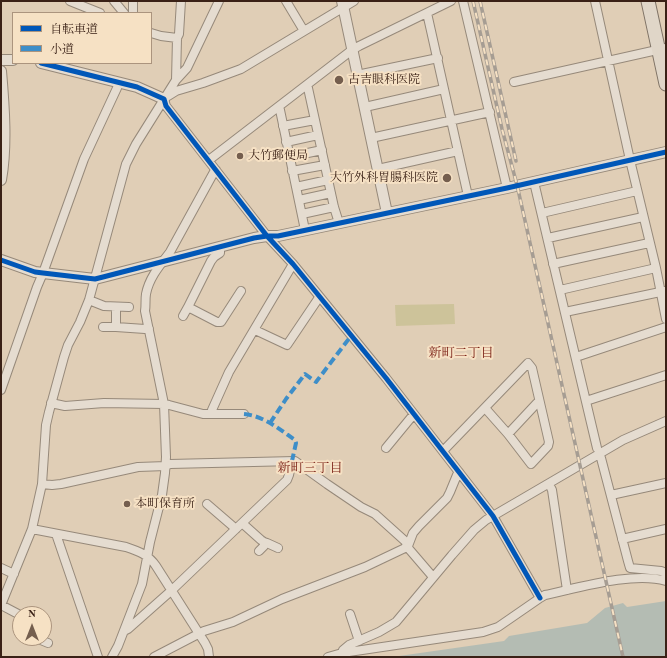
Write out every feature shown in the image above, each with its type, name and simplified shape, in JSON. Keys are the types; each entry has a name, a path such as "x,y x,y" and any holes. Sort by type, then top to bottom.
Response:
{"highway":[{"path":"648,1 662,49 666,84"}],"street":[{"path":"70,1 86,10"},
{"path":"114,1 123,12"},
{"path":"133,1 133,12"},
{"path":"176,80 180,1"},
{"path":"12,611 1,605 32,529 42,484 46,425 51,402 68,345 89,300 126,164 132,151 164,98 176,80 187,68 219,1"},
{"path":"286,1 304,32"},
{"path":"164,98 176,91 241,69 304,32 342,4 354,1"},
{"path":"208,160 352,50 451,1"},
{"path":"463,1 507,188"},
{"path":"595,1 649,243 663,291 666,319"},
{"path":"342,4 387,213"},
{"path":"427,13 468,196"},
{"path":"152,33 177,38"},
{"path":"514,82 662,49"},
{"path":"357,75 438,58"},
{"path":"1,60 12,60"},
{"path":"50,64 67,66 137,87 164,98"},
{"path":"1,71 4,145 1,177"},
{"path":"1,390 84,159 119,82"},
{"path":"306,86 308,88 334,207 339,223"},
{"path":"365,107 444,90"},
{"path":"164,98 166,106 267,236 293,264 320,297 414,414 493,516 540,598"},
{"path":"278,107 280,110 305,230"},
{"path":"371,138 490,112"},
{"path":"283,126 315,120"},
{"path":"286,142 318,135"},
{"path":"289,157 322,150"},
{"path":"378,169 458,151"},
{"path":"1,260 43,273 95,278 254,238 278,236 507,188 666,152"},
{"path":"292,171 325,165"},
{"path":"112,657 118,646 142,584 150,542 162,496 166,466 164,404 146,311 146,296 150,281 170,252 216,170"},
{"path":"296,187 328,180"},
{"path":"534,182 597,448"},
{"path":"542,213 637,191"},
{"path":"299,200 331,193"},
{"path":"302,214 334,207"},
{"path":"548,238 643,217"},
{"path":"553,264 649,243"},
{"path":"183,316 211,261 220,252 220,247"},
{"path":"212,414 212,410 229,372 293,264"},
{"path":"560,290 656,268"},
{"path":"188,308 221,322 241,291"},
{"path":"565,312 663,291"},
{"path":"255,330 287,345 320,297"},
{"path":"89,300 104,306 129,307"},
{"path":"116,306 116,327"},
{"path":"103,327 149,328"},
{"path":"576,358 666,327"},
{"path":"443,451 528,363 532,368 549,442 548,446 531,464 508,434 485,408"},
{"path":"586,401 666,375"},
{"path":"51,402 65,406 104,404 164,404 203,414 244,414"},
{"path":"508,434 537,404 540,403"},
{"path":"386,448 414,414"},
{"path":"342,653 343,650 349,645 379,632 396,622 474,530 486,520 623,440 666,421"},
{"path":"601,458 630,568 661,571 666,573"},
{"path":"124,631 128,630 172,590 287,480 292,461"},
{"path":"42,484 61,484 138,467 166,466 170,464 295,461 361,507 376,514 405,541 433,577"},
{"path":"154,657 204,631 234,622 282,599 365,567 405,548 408,546 413,533 446,498 459,472"},
{"path":"516,503 520,506 574,474"},
{"path":"611,495 666,483"},
{"path":"551,488 567,590"},
{"path":"207,504 264,542 278,548"},
{"path":"32,529 126,547 148,556 172,590 199,634 208,649 209,657"},
{"path":"622,539 666,529"},
{"path":"56,534 98,657"},
{"path":"260,551 264,546 264,542"},
{"path":"1,568 14,574"},
{"path":"328,657 342,653 492,630 540,598 567,590 620,580 654,579 666,581"},
{"path":"350,614 359,641"}],"shaded area":[{"path":"454,304 455,324 396,326 395,305"},
{"path":"666,601 666,657 392,657 504,641 509,636 587,623 605,608 623,603 627,607"}],"railway":[{"path":"473,1 502,129 517,185 623,657"},
{"path":"480,1 516,161"}],"marked path":[{"path":"270,423 305,374 316,382 351,336"},
{"path":"244,414 265,420 295,440 296,443 292,461"}],"cycle path":[{"path":"45,64 137,87 164,99 166,106 267,236 293,264 386,378 493,516 540,598"},
{"path":"1,260 35,272 95,279 254,238 278,236 507,188 666,152"}],"place":[{"name":"古吉眼科医院","path":"339,80"},
{"name":"大竹郵便局","path":"240,156"},
{"name":"大竹外科胃腸科医院","path":"447,178"},
{"name":"本町保育所","path":"127,504"}],"district":[{"name":"新町二丁目","path":"461,354"},
{"name":"新町三丁目","path":"310,469"}]}
